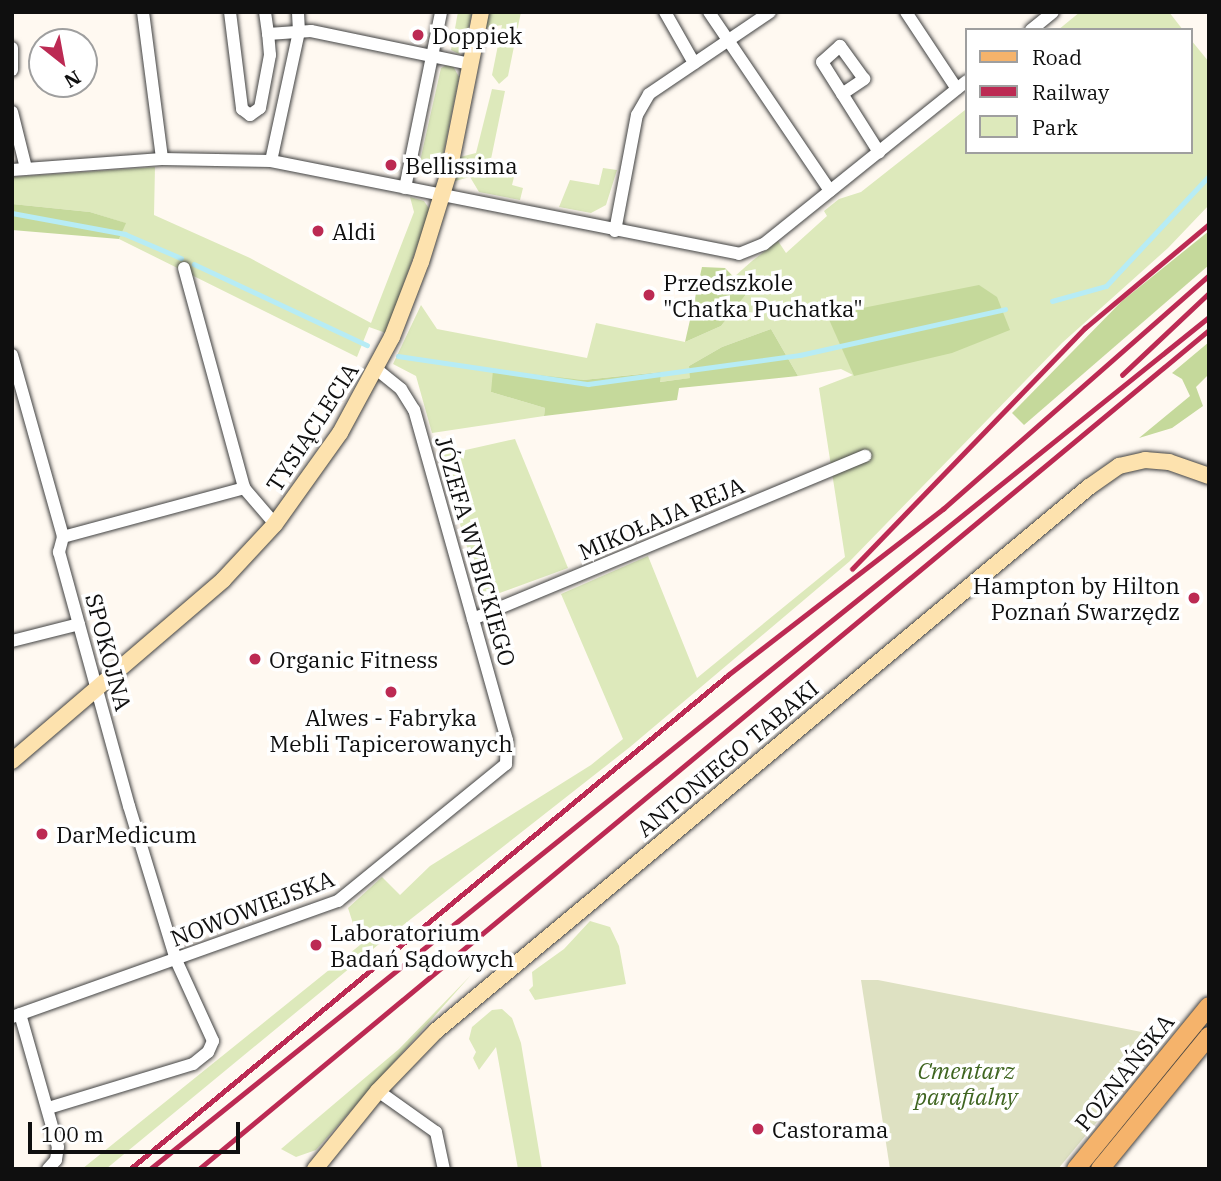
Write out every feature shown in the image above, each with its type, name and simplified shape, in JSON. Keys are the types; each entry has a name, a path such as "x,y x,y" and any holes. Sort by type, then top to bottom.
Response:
{"main road":[{"name":"POZNAŃSKA","path":"1076,1169 1209,1006"},
{"name":"POZNAŃSKA","path":"1100,1169 1209,1036"}],"street":[{"path":"143,12 162,159"},
{"path":"230,12 242,109 250,115 260,108 270,55 265,12"},
{"path":"271,161 299,32 298,12"},
{"path":"405,188 441,12"},
{"name":"TYSIĄCLECIA","path":"12,761 203,600 275,524 325,456 376,369 409,296 443,196 481,12"},
{"path":"665,12 694,62"},
{"path":"709,12 830,191"},
{"path":"615,230 639,111 649,94 727,41 756,16 769,12"},
{"path":"12,170 162,159 271,161 720,253 745,253 764,244 962,85 906,12"},
{"path":"1033,28 1053,12"},
{"path":"268,34 299,32 470,64"},
{"path":"12,48 12,70"},
{"path":"842,94 879,152"},
{"path":"12,112 26,169"},
{"path":"184,268 244,488 275,524"},
{"name":"SPOKOJNA","path":"12,355 63,537 59,552 176,960 212,1033 208,1052 187,1066 48,1108"},
{"name":"JÓZEFA WYBICKIEGO","path":"376,369 401,389 414,410 509,759"},
{"name":"MIKOŁAJA REJA","path":"473,619 864,456"},
{"name":"ANTONIEGO TABAKI","path":"315,1169 378,1091 502,975 1096,480 1125,464 1152,459 1209,476"},
{"path":"63,537 244,488"},
{"path":"12,640 79,624"},
{"name":"NOWOWIEJSKA","path":"16,1015 176,960 348,895 509,759"},
{"path":"16,1015 48,1108 58,1147 56,1160 48,1169"},
{"path":"378,1091 436,1132 444,1169"}],"green space":[{"path":"458,12 472,12 464,49 459,54 451,50"},
{"path":"489,12 521,12 508,76 499,84 492,75 502,25 485,28"},
{"path":"1080,12 1169,12 1181,28 1060,28"},
{"path":"1193,42 1209,62 1209,205 1168,248 1062,343 850,561 630,747 379,944 106,1169 82,1169 360,945 348,908 382,877 400,895 430,866 591,765 623,739 561,594 648,556 697,678 845,557 819,388 853,375 841,369 798,376 771,329 722,347 689,366 691,378 659,382 660,372 583,380 547,378 491,392 545,408 544,416 432,433 416,376 393,364 421,305 437,329 587,358 596,323 685,342 721,326 748,292 734,277 752,261 778,241 786,253 827,216 824,211 839,199 861,192 965,110 965,154 1193,154"},
{"path":"453,66 459,77 440,170 423,175 418,170 441,68"},
{"path":"492,89 505,91 491,159 517,165 512,185 523,188 520,200 479,192 470,177 455,181 460,157 476,153"},
{"path":"155,167 154,215 250,258 371,323 414,212 410,197 424,201 430,210 386,333 369,327 357,357 119,239 125,223 90,212 12,204 12,177"},
{"path":"603,168 617,170 606,205 591,213 559,207 570,180 599,185"},
{"path":"12,204 90,212 126,223 119,239 12,230"},
{"path":"1209,231 1209,265 1024,425 1012,413 1122,301"},
{"path":"702,267 725,268 748,292 721,326 685,342"},
{"path":"979,285 997,297 1010,330 952,353 854,376 827,315"},
{"path":"771,329 798,376 679,388 677,400 544,416 545,408 491,392 493,370 583,380 661,372 660,382 690,378 689,366 722,347"},
{"path":"1209,342 1209,374 1196,387 1203,406 1172,428 1139,438 1190,396 1182,379 1172,373"},
{"path":"515,439 568,568 483,599 439,456"},
{"path":"590,921 610,927 619,946 626,984 535,1000 529,990 533,986 532,972 564,949"},
{"path":"471,975 316,1150 296,1157 281,1149 399,1049"},
{"name":"Cmentarz parafialny","path":"861,980 878,980 1167,1037 1058,1169 890,1169"},
{"path":"502,1009 512,1018 521,1043 542,1169 518,1169 496,1047 479,1070 473,1058 476,1052 469,1039 472,1027 492,1010"}],"waterway":[{"path":"1052,301 1106,286 1209,176"},
{"path":"12,213 125,234 181,258"},
{"path":"194,264 367,345"},
{"path":"398,356 588,384 800,355 1005,309"}],"railway":[{"path":"852,569 1085,328 1209,224"},
{"path":"130,1169 728,675 943,509 1209,275"},
{"path":"1122,375 1209,293"},
{"path":"150,1169 1209,317"},
{"path":"199,1169 1209,330"}],"place":[{"name":"Doppiek","path":"418,35"},
{"name":"Bellissima","path":"391,165"},
{"name":"Aldi","path":"318,231"},
{"name":"Przedszkole \"Chatka Puchatka\"","path":"649,295"},
{"name":"Hampton by Hilton Poznań Swarzędz","path":"1194,598"},
{"name":"Organic Fitness","path":"255,659"},
{"name":"Alwes - Fabryka Mebli Tapicerowanych","path":"391,692"},
{"name":"DarMedicum","path":"42,834"},
{"name":"Laboratorium Badań Sądowych","path":"316,945"},
{"name":"Castorama","path":"758,1129"}]}
